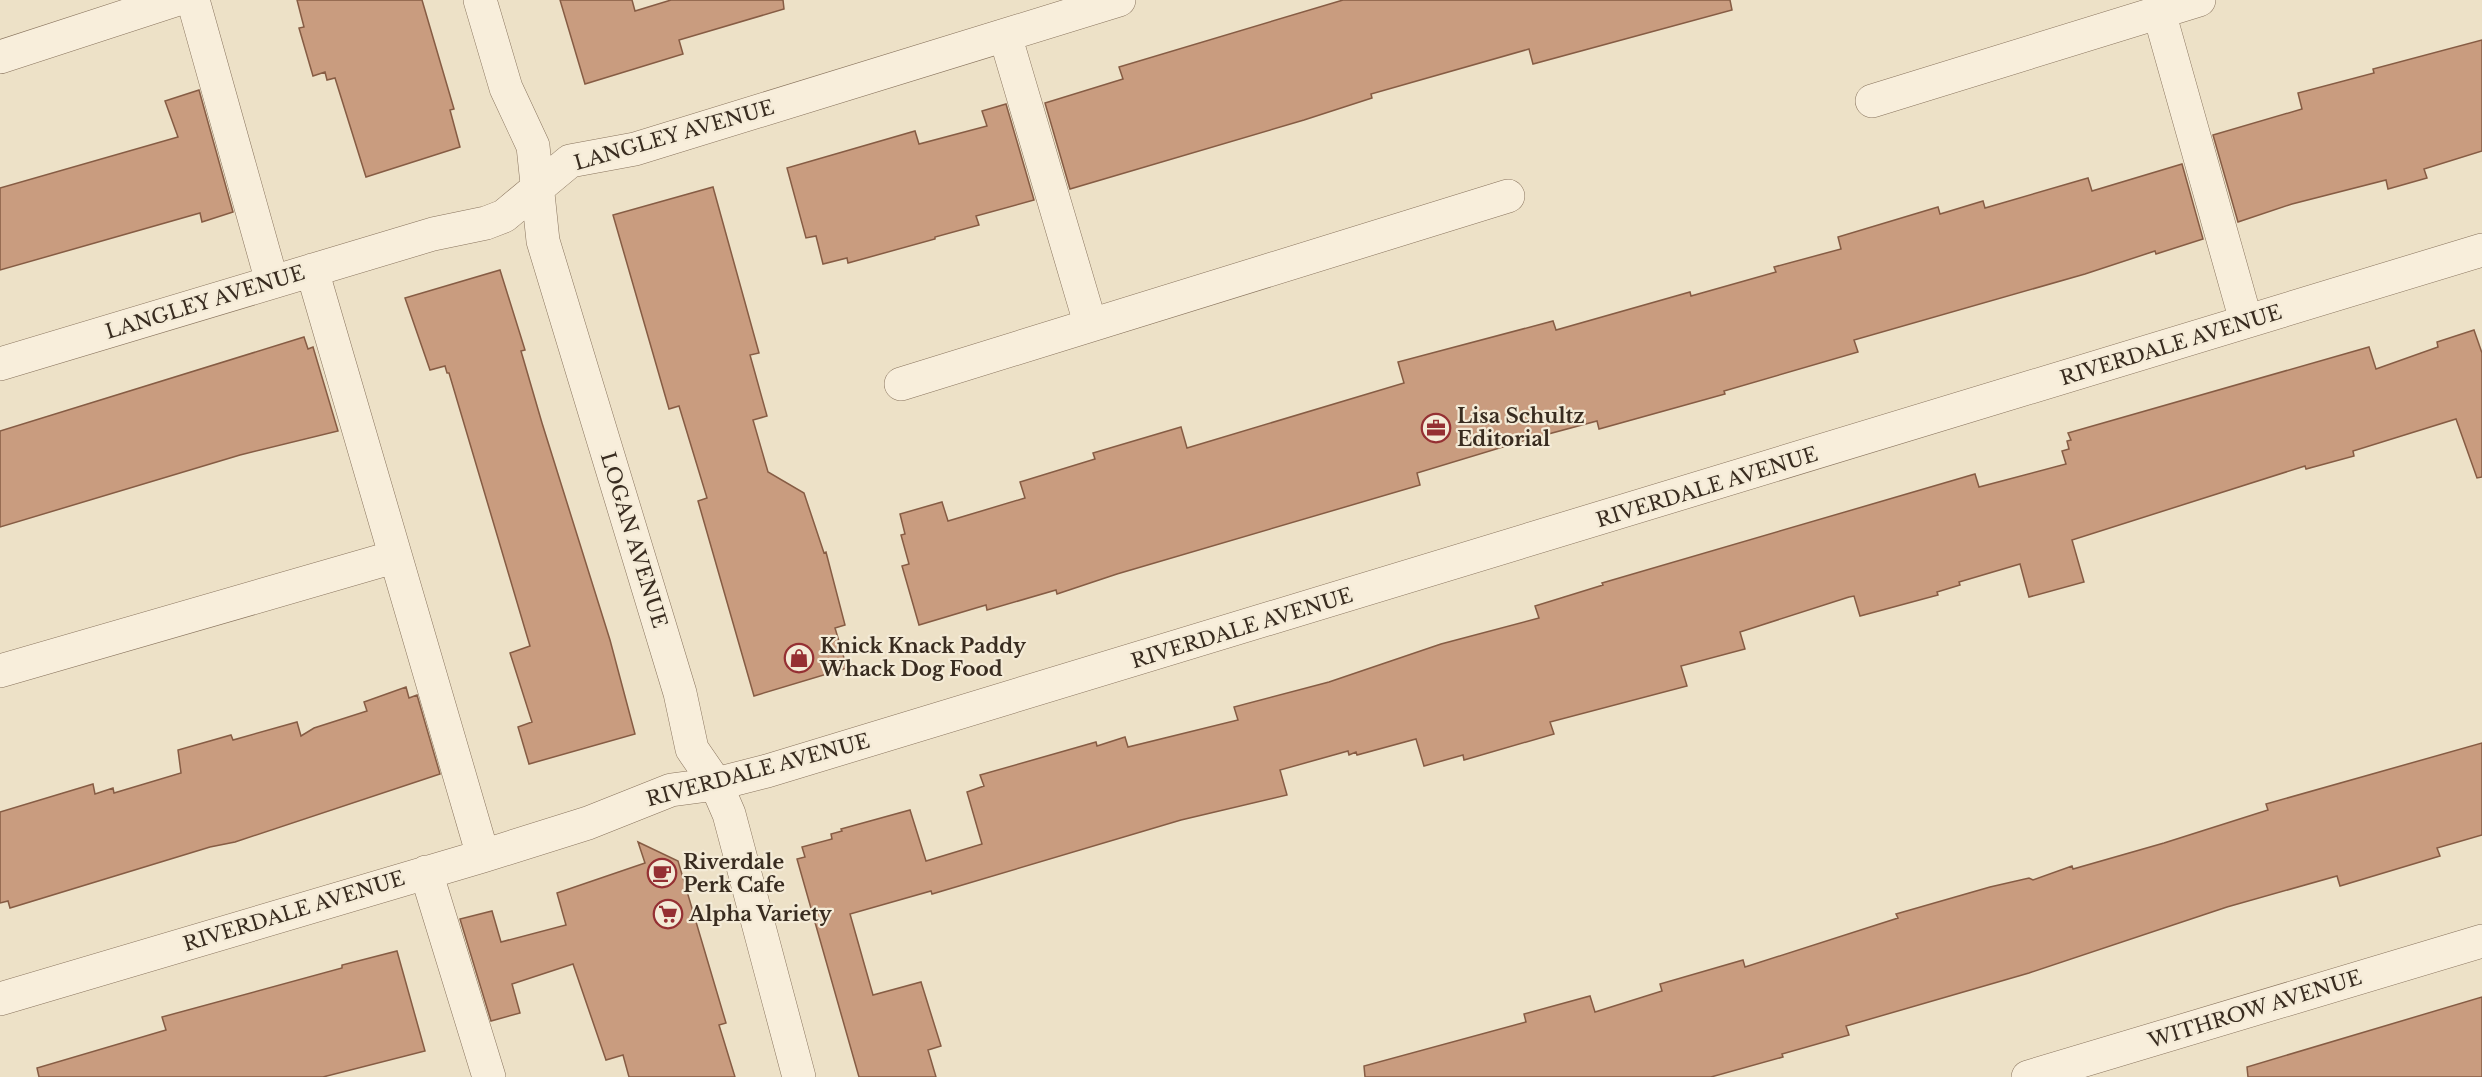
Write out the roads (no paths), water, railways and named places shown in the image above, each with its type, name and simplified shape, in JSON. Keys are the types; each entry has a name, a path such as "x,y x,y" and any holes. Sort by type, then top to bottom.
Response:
{"street":[{"path":"0,57 175,0"},
{"path":"193,0 272,282"},
{"name":"LOGAN AVENUE","path":"480,0 506,88 533,146 543,241 673,670 692,749 716,784 729,814 799,1077"},
{"name":"LANGLEY AVENUE","path":"0,364 433,234 486,223 504,216 570,161 635,148 1119,0"},
{"path":"1872,101 2199,0"},
{"path":"2159,12 2246,321"},
{"path":"1005,36 1090,323"},
{"path":"901,384 1090,323 1508,196"},
{"name":"RIVERDALE AVENUE","path":"0,999 483,856 588,823 671,790 716,784 767,771 1350,596 2482,250"},
{"path":"312,270 483,856"},
{"path":"0,671 394,557"},
{"path":"426,872 489,1077"},
{"name":"WITHROW AVENUE","path":"2028,1077 2482,941"}],"place":[{"name":"Lisa Schultz Editorial","path":"1436,428"},
{"name":"Knick Knack Paddy Whack Dog Food","path":"799,658"},
{"name":"Riverdale Perk Cafe","path":"662,873"},
{"name":"Alpha Variety","path":"668,914"}]}
